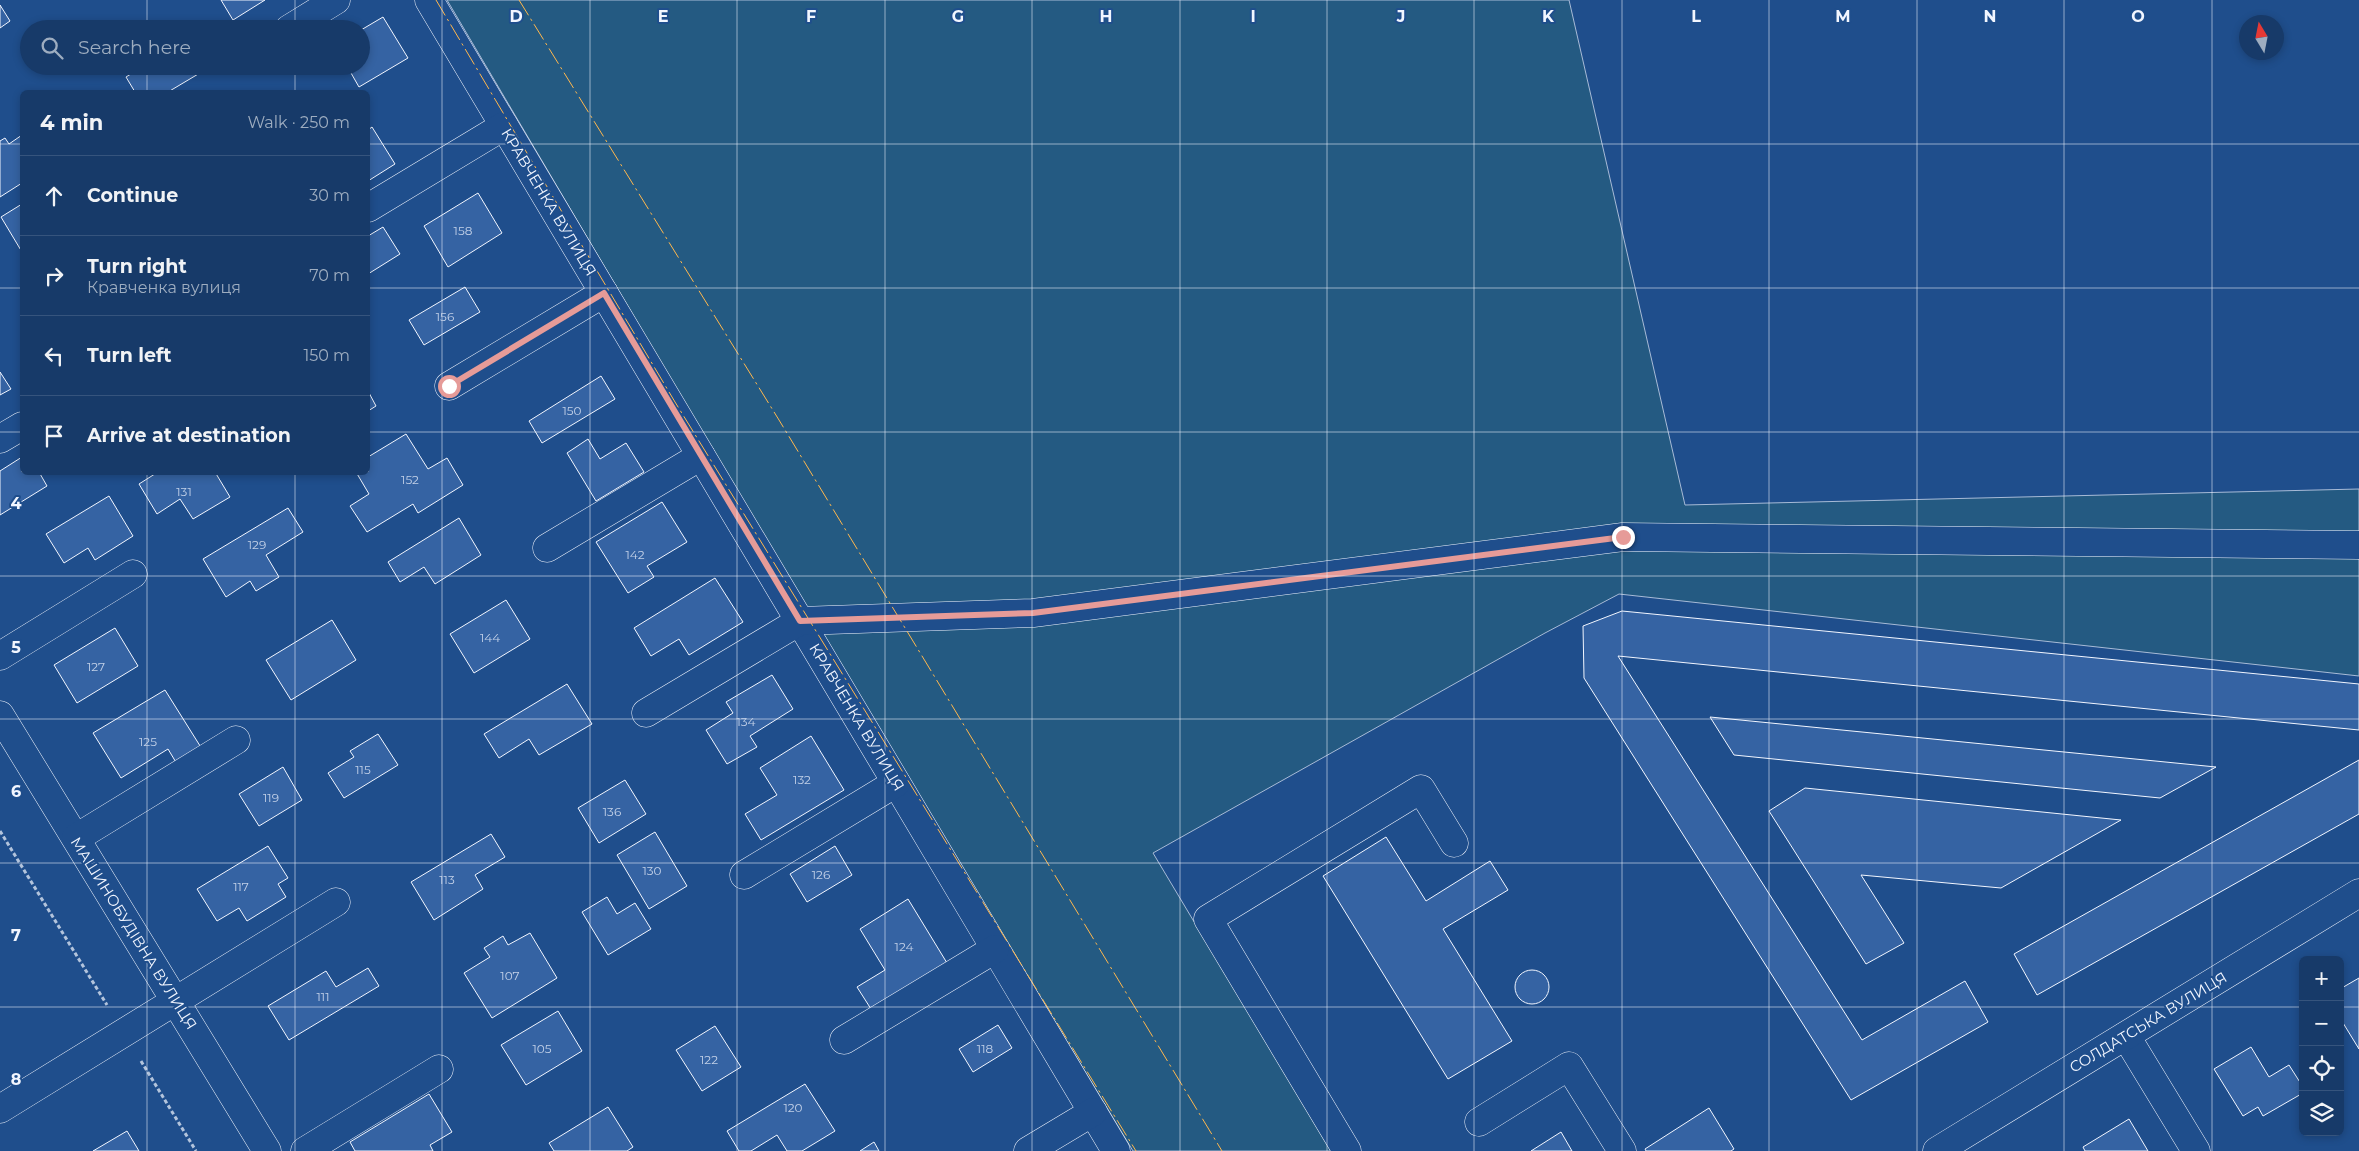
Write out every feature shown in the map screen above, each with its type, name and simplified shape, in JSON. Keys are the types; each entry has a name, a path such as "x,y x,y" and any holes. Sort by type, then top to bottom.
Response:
{"street":[{"path":"304,20 336,0"},
{"name":"КРАВЧЕНКА ВУЛИЦЯ","path":"429,0 1116,1151"},
{"path":"370,207 504,126"},
{"path":"449,386 604,293"},
{"path":"0,439 20,427"},
{"path":"547,548 701,456"},
{"path":"646,713 800,621 1033,613 1623,537 2359,545"},
{"path":"0,656 133,574"},
{"name":"МАШИНОБУДІВНА ВУЛИЦЯ","path":"0,715 267,1151"},
{"path":"76,838 236,740"},
{"path":"744,875 896,784"},
{"path":"1346,1151 1208,919 1421,789 1454,843"},
{"name":"СОЛДАТСЬКА ВУЛИЦЯ","path":"1937,1151 2359,893"},
{"path":"0,1109 336,902"},
{"path":"844,1040 995,949"},
{"path":"2126,1036 2196,1151"},
{"path":"1479,1122 1569,1066 1622,1151"},
{"path":"305,1151 439,1069"},
{"path":"1028,1151 1093,1112"}],"path":[{"path":"0,831 196,1151"}],"shaded area":[{"path":"447,0 1569,0 1685,505 2359,489 2359,676 1619,594 1545,633 1153,853 1331,1151 1133,1151 806,608"}],"building":[{"path":"221,0 265,0 233,20"},
{"path":"0,5 10,21 0,28"},
{"path":"383,17 408,58 359,87 352,75 370,75 370,25"},
{"path":"129,75 197,75 171,90 134,90 126,77"},
{"path":"372,127 395,164 370,180 370,128"},
{"path":"20,136 20,184 0,197 0,141 5,138 9,144"},
{"path":"478,193 502,233 448,267 424,226"},
{"path":"20,205 20,249 1,217"},
{"path":"383,227 400,254 370,273 370,235"},
{"path":"465,287 480,312 424,345 409,320"},
{"path":"0,372 11,389 0,395"},
{"path":"601,376 615,399 542,443 529,421"},
{"path":"370,395 376,406 370,410"},
{"path":"406,434 428,469 447,458 463,485 418,513 413,504 367,532 350,506 369,494 358,475 370,475 370,456"},
{"path":"588,439 600,459 626,443 644,472 596,501 567,453"},
{"path":"20,458 20,475 41,475 47,486 0,515 0,471"},
{"path":"153,475 217,475 230,497 193,519 180,499 157,514 139,484"},
{"path":"109,496 133,536 95,560 88,548 64,563 46,534"},
{"path":"662,502 687,542 647,566 654,577 628,593 596,542"},
{"path":"288,508 303,532 266,555 279,577 256,591 250,581 226,597 203,559"},
{"path":"459,518 481,555 435,584 424,567 400,582 388,562"},
{"path":"715,578 743,622 689,655 679,639 651,656 634,628"},
{"path":"506,600 530,639 474,673 450,634"},
{"path":"1622,611 2359,684 2359,730 1618,656 1862,1040 1965,981 1988,1022 1851,1100 1584,678 1583,626"},
{"path":"332,620 356,660 291,700 266,660"},
{"path":"115,628 138,666 77,703 54,665"},
{"path":"772,675 793,709 750,736 757,747 727,764 706,730 733,713 726,702"},
{"path":"567,684 592,724 539,755 529,739 499,758 484,734"},
{"path":"165,690 202,749 177,764 168,749 121,778 93,733"},
{"path":"1710,717 2216,767 2160,798 1734,755"},
{"path":"378,734 398,765 344,798 328,773 354,757 350,751"},
{"path":"811,736 844,790 761,840 745,814 777,795 760,768"},
{"path":"2359,760 2359,814 2037,995 2014,954"},
{"path":"283,767 302,800 259,826 239,794"},
{"path":"625,780 646,814 599,843 578,808"},
{"path":"1805,788 2121,820 2001,888 1861,875 1904,943 1866,964 1769,811"},
{"path":"655,832 687,886 649,909 617,855"},
{"path":"491,834 505,857 475,875 483,889 434,920 411,882"},
{"path":"1386,837 1426,901 1490,861 1508,890 1443,929 1512,1041 1448,1079 1323,876"},
{"path":"268,846 288,878 278,884 286,897 247,921 239,908 217,921 197,889"},
{"path":"835,846 852,875 807,902 790,874"},
{"path":"607,897 617,914 635,903 651,929 608,955 582,912"},
{"path":"908,899 947,963 871,1009 857,987 885,970 860,929"},
{"path":"530,933 557,978 492,1018 464,973 490,957 484,948 503,936 508,945"},
{"path":"368,968 379,986 289,1040 268,1006 326,971 336,987"},
{"path":"1532,970 1539,971 1544,975 1548,980 1548,994 1544,999 1539,1003 1532,1004 1525,1003 1520,999 1516,994 1515,987 1516,980 1520,975 1525,971"},
{"path":"2359,978 2359,1049 2344,1025 2344,987"},
{"path":"558,1011 582,1051 526,1085 501,1045"},
{"path":"998,1025 1012,1048 973,1072 959,1049"},
{"path":"715,1026 741,1067 702,1091 676,1050"},
{"path":"2251,1047 2269,1077 2289,1065 2299,1081 2299,1095 2263,1116 2258,1107 2243,1116 2214,1069"},
{"path":"805,1084 835,1131 802,1151 787,1151 777,1135 751,1151 739,1151 727,1131"},
{"path":"429,1094 452,1132 430,1145 433,1151 355,1151 350,1142"},
{"path":"608,1107 633,1147 627,1151 554,1151 549,1143"},
{"path":"1709,1108 1734,1149 1731,1151 1646,1151 1645,1149"},
{"path":"2129,1119 2148,1151 2085,1151 2083,1147"},
{"path":"127,1131 139,1151 93,1151"},
{"path":"1561,1132 1572,1151 1531,1151"},
{"path":"874,1142 879,1151 860,1151"}],"power":[{"path":"436,0 675,402 1136,1151"},
{"path":"519,0 779,420 1222,1151"}],"route":[{"path":"449,386 604,293 800,621 1033,613 1623,537"}]}
